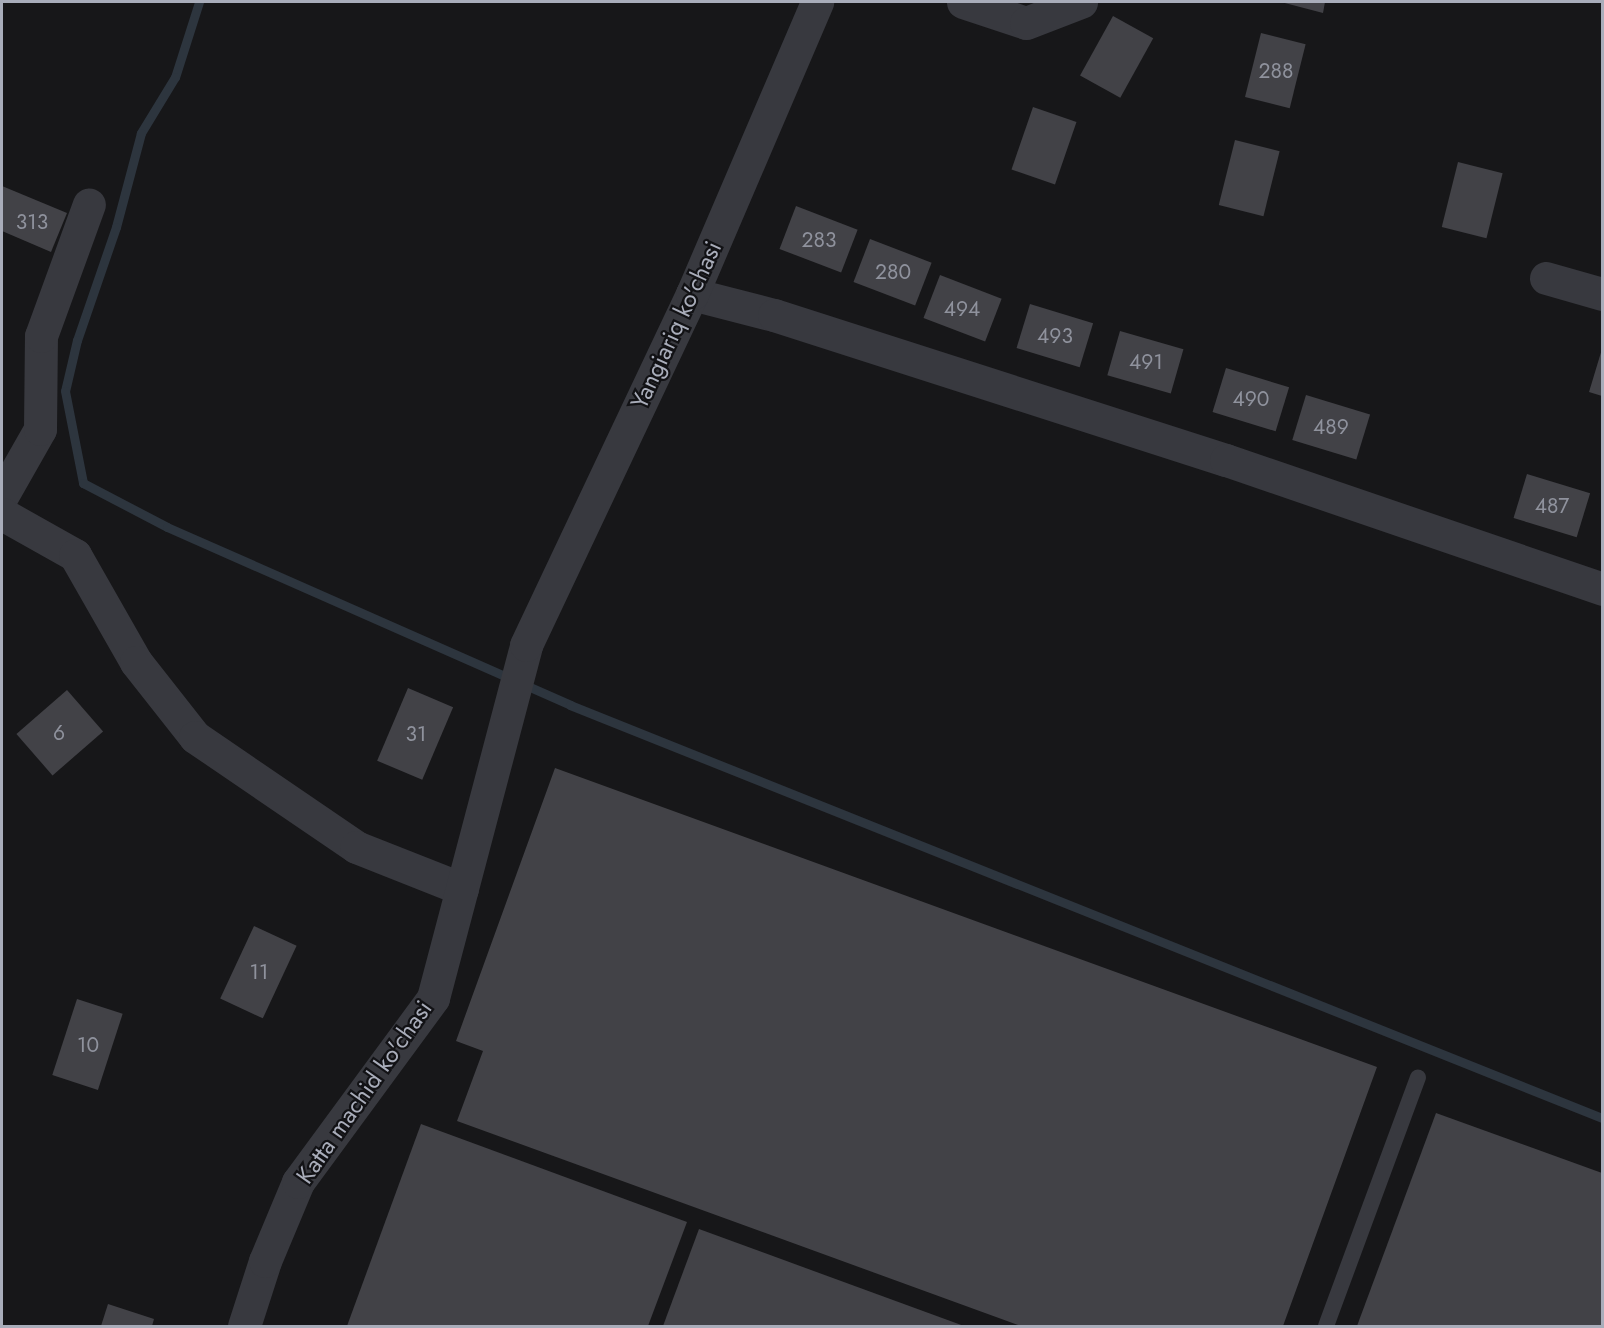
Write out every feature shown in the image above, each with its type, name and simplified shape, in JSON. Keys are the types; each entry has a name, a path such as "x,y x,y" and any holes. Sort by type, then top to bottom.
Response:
{"street":[{"name":"Yangiariq ko'chasi","path":"508,712 526,645 692,294 817,2"},
{"path":"963,2 1026,23 1081,2"},
{"path":"2,496 13,450 40,429 41,336 89,204"},
{"path":"1546,278 1602,294"},
{"path":"692,294 774,315 1226,459 1601,584"},
{"path":"2,514 75,555 136,662 195,737 356,847 462,889"},
{"name":"Katta machid ko'chasi","path":"244,1326 265,1261 298,1182 433,998 508,712"}],"lane":[{"path":"1326,1326 1418,1077"}],"building":[{"path":"1281,2 1325,2 1323,13"},
{"path":"1113,16 1153,38 1120,98 1080,75"},
{"path":"1261,33 1306,44 1290,108 1245,97"},
{"path":"1033,107 1076,122 1055,184 1012,169"},
{"path":"1235,140 1280,151 1263,216 1219,205"},
{"path":"1458,162 1503,173 1486,238 1442,227"},
{"path":"2,186 67,213 51,252 2,231"},
{"path":"796,206 858,230 841,273 780,249"},
{"path":"870,239 932,263 915,306 854,282"},
{"path":"940,275 1002,299 985,342 924,318"},
{"path":"1030,304 1093,323 1080,367 1017,348"},
{"path":"1120,331 1183,349 1171,393 1107,375"},
{"path":"1602,349 1602,396 1589,392"},
{"path":"1226,368 1289,387 1276,431 1213,412"},
{"path":"1306,395 1370,415 1356,460 1292,440"},
{"path":"1527,474 1590,493 1577,537 1514,518"},
{"path":"408,688 453,707 422,780 377,761"},
{"path":"67,690 103,732 53,775 16,734"},
{"path":"555,768 1377,1067 1283,1326 1021,1326 457,1121 483,1051 456,1041"},
{"path":"254,926 297,946 263,1018 220,999"},
{"path":"77,999 123,1014 98,1090 52,1075"},
{"path":"1436,1113 1602,1173 1602,1326 1357,1326"},
{"path":"421,1124 687,1222 648,1326 347,1326"},
{"path":"699,1229 964,1326 663,1326"},
{"path":"108,1304 154,1319 152,1326 101,1326"}],"waterway":[{"path":"199,2 175,77 141,133 116,227 77,340 65,391 83,483 167,527 570,705 1602,1118"}]}
